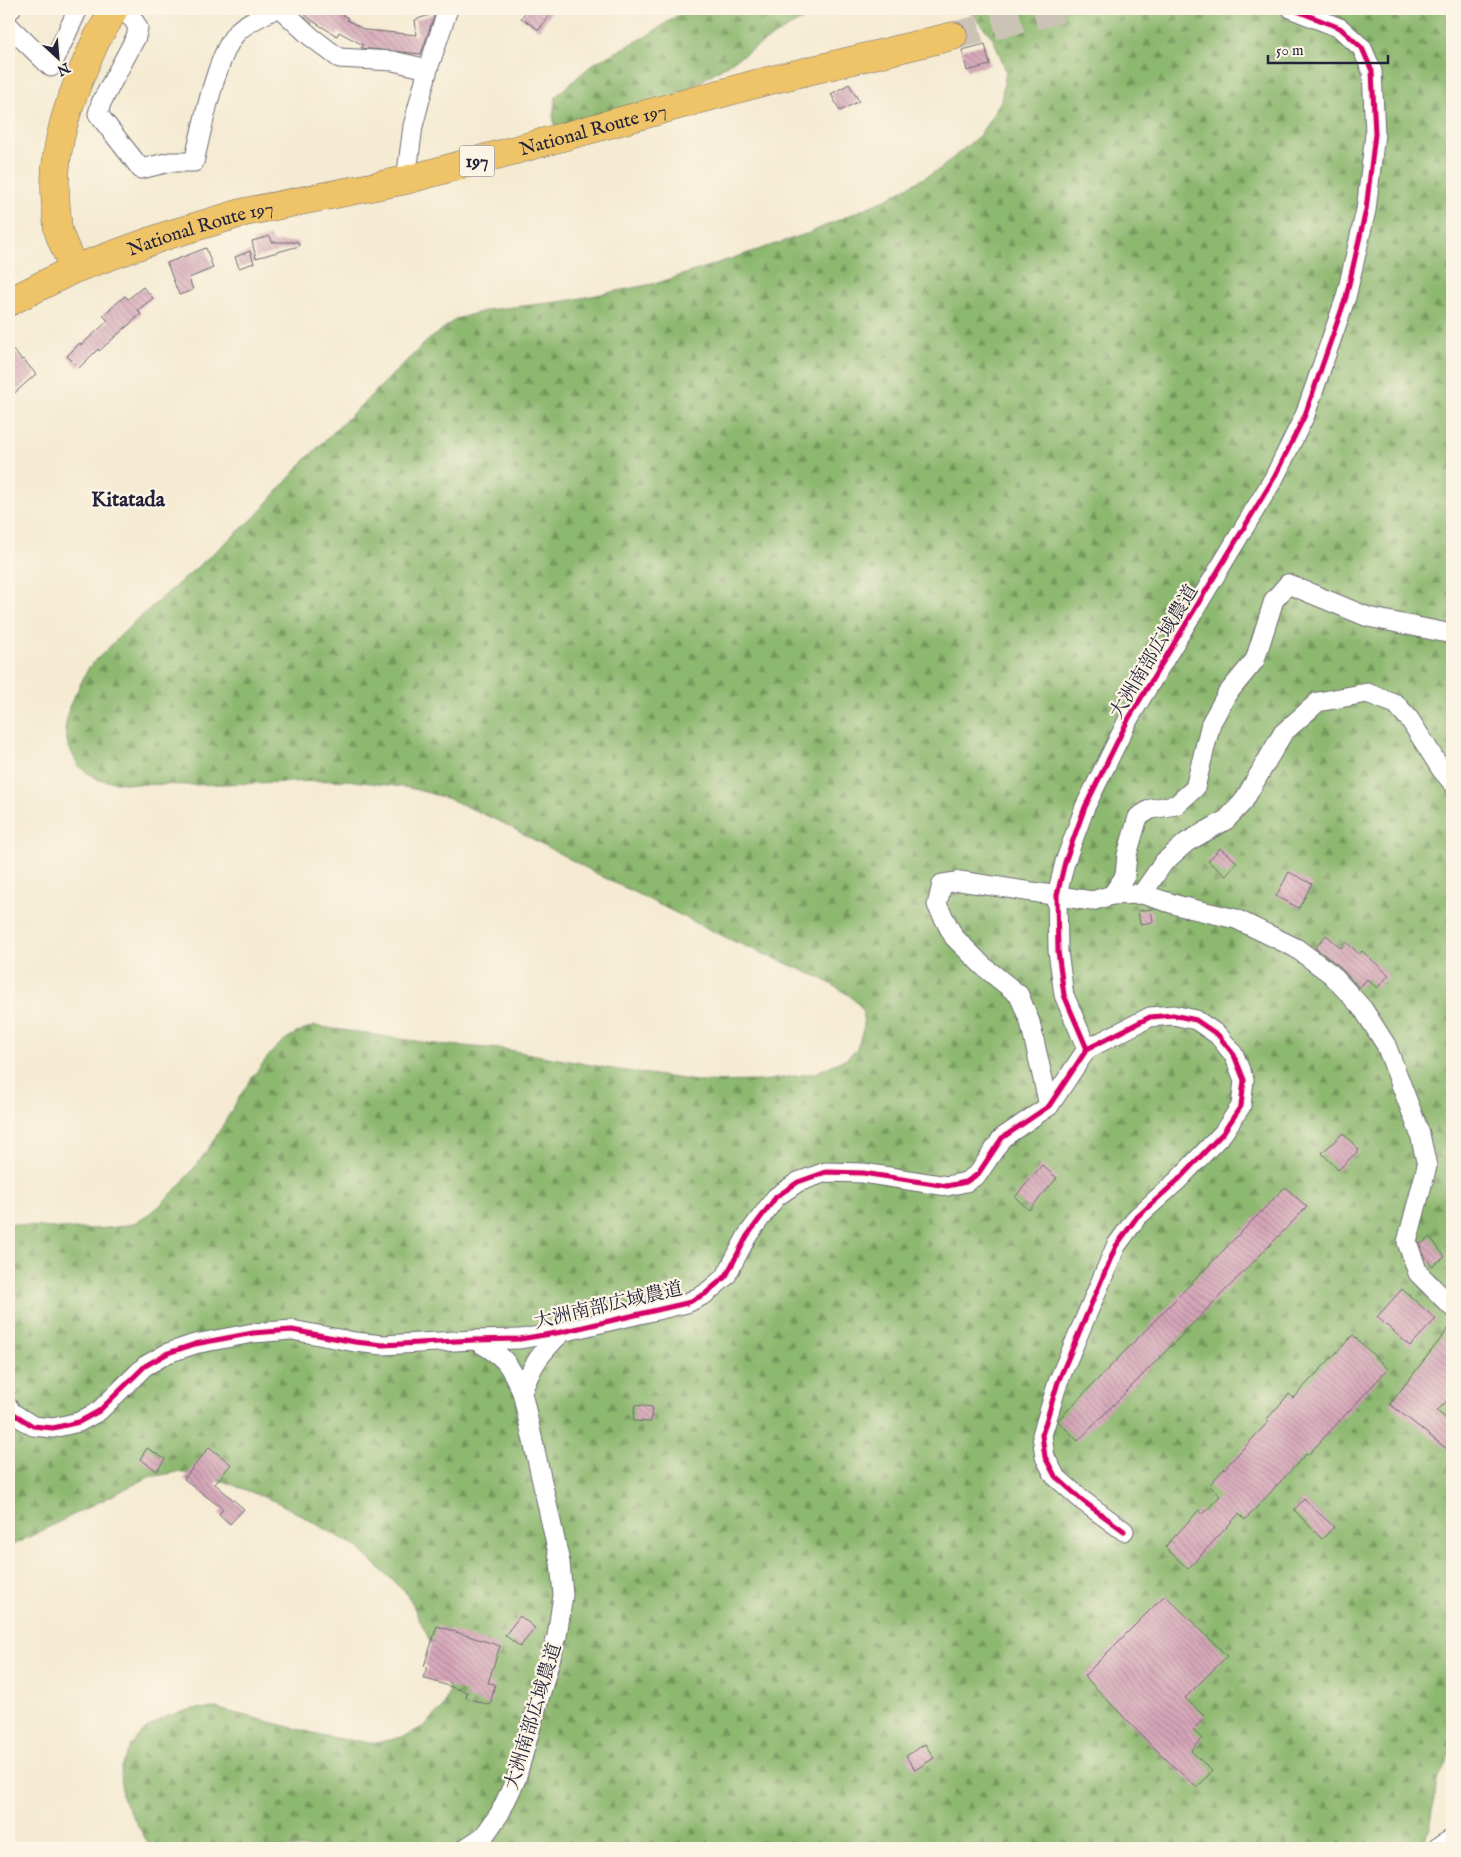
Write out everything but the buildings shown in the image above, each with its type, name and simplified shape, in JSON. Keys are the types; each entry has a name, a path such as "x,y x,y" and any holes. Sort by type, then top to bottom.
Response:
{"highway":[{"path":"74,268 58,230 55,196 56,152 65,117 78,82 95,42 114,13"},
{"name":"National Route 197","path":"9,302 74,268 168,235 245,212 406,180 759,83 953,36"}],"street":[{"path":"9,26 51,67 78,9"},
{"path":"114,13 133,19 138,28 136,37 100,103 98,114 141,169 170,162 194,162 216,78 226,52 238,31 274,9"},
{"path":"281,9 310,36 339,58 392,60 428,69"},
{"path":"406,180 413,126 428,69 448,9"},
{"name":"大洲南部広域農道","path":"474,1340 520,1339 562,1332 687,1303 705,1294 726,1276 747,1236 776,1197 798,1182 826,1172 863,1172 947,1186 966,1182 978,1174 1002,1138 1048,1106 1087,1049 1064,995 1058,952 1057,895 1065,862 1085,806 1129,718 1274,478 1305,415 1346,297 1366,210 1375,134 1372,71 1362,48 1340,28 1292,9"},
{"path":"1112,896 1125,876 1127,855 1138,817 1151,809 1176,805 1195,788 1211,723 1227,694 1255,660 1274,600 1288,584 1368,616 1452,634"},
{"path":"1142,894 1164,862 1187,842 1226,820 1243,802 1283,733 1318,702 1367,693 1396,704 1410,720 1441,769 1452,782"},
{"path":"1048,1106 1030,1022 1019,995 983,966 954,937 937,905 942,884 960,881 995,888 1092,901 1112,896 1142,894 1180,906 1236,919 1296,948 1332,974 1364,1009 1386,1045 1420,1134 1427,1166 1407,1242 1418,1273 1452,1307"},
{"path":"1087,1049 1150,1016 1173,1015 1196,1020 1218,1035 1234,1055 1244,1080 1241,1106 1223,1133 1178,1180 1137,1217 1116,1246 1058,1382 1042,1436 1045,1456 1055,1476 1083,1501 1124,1531"},
{"path":"9,1408 11,1412 33,1426 53,1428 79,1422 99,1410 145,1366 168,1354 195,1344 253,1333 292,1330 355,1342 383,1345 474,1340"},
{"name":"大洲南部広域農道","path":"522,1392 530,1370 541,1353 562,1332"},
{"name":"大洲南部広域農道","path":"466,1848 484,1836 500,1813 516,1779 557,1636 562,1595 560,1562 522,1392 511,1369 498,1353 474,1340"},
{"path":"1437,1848 1452,1839"}],"green space":[{"path":"684,9 823,9 785,29 618,130 555,126 553,115 556,96 593,64 647,36"},
{"path":"967,9 1452,9 1452,1749 1437,1782 1431,1823 1423,1848 151,1848 122,1798 121,1767 131,1745 146,1729 165,1717 192,1709 215,1708 333,1738 376,1743 406,1736 424,1726 443,1708 449,1691 438,1658 408,1595 357,1547 279,1503 223,1481 178,1472 149,1477 9,1547 9,1223 39,1227 98,1229 132,1224 144,1218 169,1197 200,1160 246,1087 272,1052 293,1035 315,1026 435,1044 503,1049 613,1069 703,1082 762,1081 815,1073 847,1058 857,1049 864,1026 862,1008 849,995 821,978 731,940 603,877 503,823 450,799 410,788 347,780 192,785 133,784 99,780 79,767 68,745 65,730 69,707 89,667 134,622 255,517 306,459 426,342 456,319 488,310 566,301 658,283 809,233 882,201 940,169 980,135 1001,101 1006,71 993,38"}],"tunnel":[{"path":"953,36 1060,9"}],"cycle path":[{"path":"1087,1049 1064,995 1058,951 1057,895 1065,862 1085,807 1129,718 1274,478 1305,415 1346,297 1366,210 1375,134 1372,71 1362,48 1340,28 1292,9"},
{"path":"9,1408 11,1412 33,1426 53,1428 79,1422 99,1411 145,1366 168,1353 195,1344 253,1333 292,1330 355,1342 383,1345 520,1339 562,1332 687,1303 705,1294 726,1276 747,1236 776,1197 798,1182 826,1172 863,1173 947,1186 966,1182 978,1174 1002,1138 1049,1106 1087,1049 1150,1017 1173,1015 1196,1020 1218,1035 1234,1055 1244,1080 1241,1106 1223,1133 1178,1180 1137,1217 1116,1246 1058,1382 1042,1435 1045,1457 1055,1476 1083,1501 1124,1531"}],"district":[{"name":"Kitatada","path":"128,499"}]}
